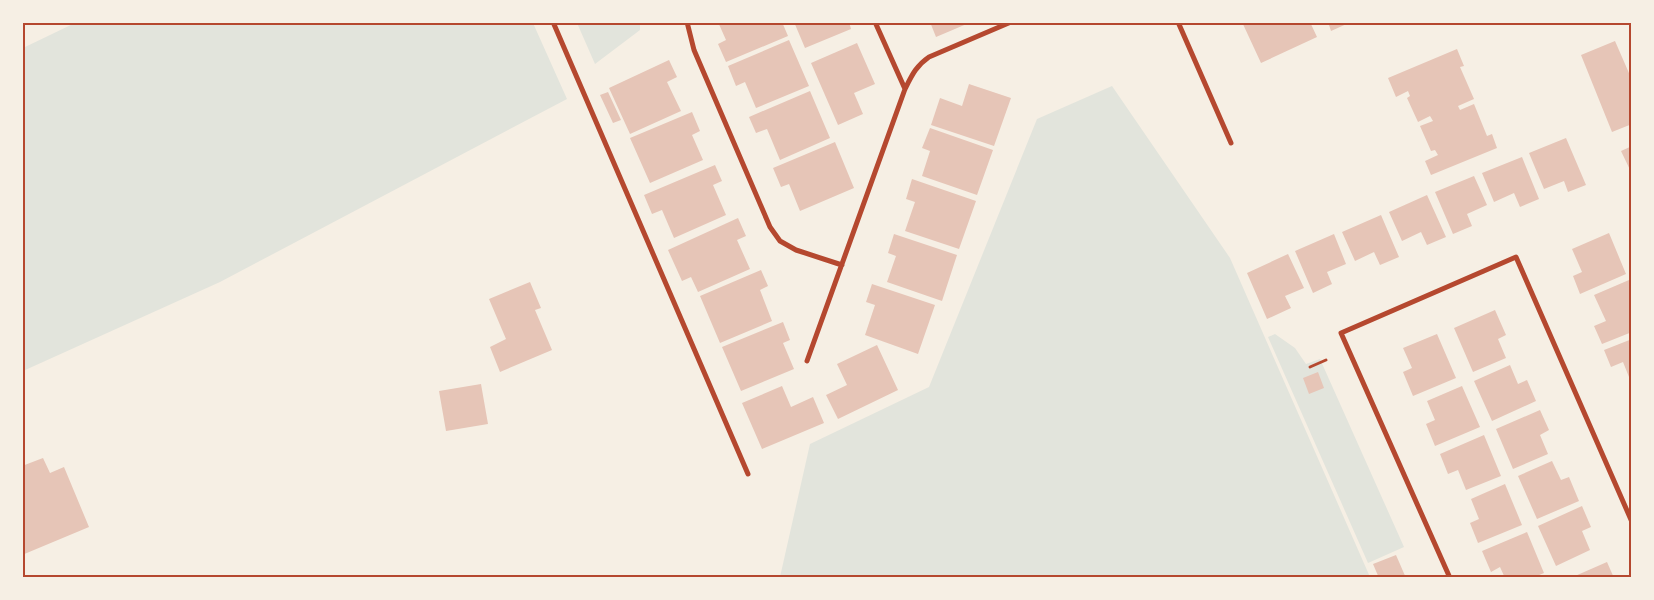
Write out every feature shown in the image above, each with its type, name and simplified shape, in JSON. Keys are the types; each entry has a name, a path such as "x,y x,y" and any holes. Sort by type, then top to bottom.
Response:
{"street":[{"path":"553,22 748,474"},
{"path":"688,22 694,50 770,227 780,241 796,250 842,265"},
{"path":"875,22 905,89"},
{"path":"807,361 905,89 919,64 929,56 1011,22"},
{"path":"1178,22 1231,143"},
{"path":"1450,578 1341,333 1516,257 1632,522"}],"path":[{"path":"1310,367 1326,360"}],"shaded area":[{"path":"77,22 533,23 567,99 220,282 23,371 23,48"},
{"path":"577,23 640,23 640,30 595,64"},
{"path":"1112,86 1230,258 1370,577 780,577 810,444 929,387 1037,119"},
{"path":"1275,334 1295,348 1306,364 1320,359 1404,547 1368,563 1268,337"}],"building":[{"path":"718,22 782,22 788,36 726,62 718,44 726,40"},
{"path":"794,22 849,22 851,29 805,48"},
{"path":"930,22 969,22 969,23 936,37"},
{"path":"1242,22 1310,22 1317,37 1261,63"},
{"path":"1328,22 1351,22 1331,31"},
{"path":"789,40 809,86 756,108 745,82 736,86 728,66"},
{"path":"1615,41 1632,80 1632,124 1612,132 1581,55"},
{"path":"857,43 875,84 854,93 863,114 838,125 811,63"},
{"path":"1457,49 1464,66 1460,67 1474,99 1458,106 1460,110 1474,104 1487,136 1492,134 1497,148 1431,175 1425,161 1438,155 1435,150 1431,151 1420,126 1433,121 1430,116 1418,122 1407,98 1410,96 1408,91 1396,97 1388,78"},
{"path":"669,60 677,77 667,82 681,111 630,134 609,88"},
{"path":"969,84 1011,98 994,146 931,125 940,98 962,106"},
{"path":"810,91 830,138 780,160 767,129 756,133 749,117"},
{"path":"608,92 621,120 613,123 600,95"},
{"path":"692,112 700,131 692,135 703,160 650,183 630,138"},
{"path":"930,128 993,150 977,195 922,176 930,151 922,148"},
{"path":"1566,138 1586,185 1568,192 1564,181 1544,189 1529,153"},
{"path":"835,142 854,188 800,211 789,184 781,187 773,168"},
{"path":"1632,146 1632,174 1621,151"},
{"path":"1522,157 1539,199 1520,207 1514,193 1494,202 1482,173"},
{"path":"715,165 722,181 713,185 726,215 674,238 662,210 652,214 644,195"},
{"path":"1474,176 1487,205 1467,214 1472,226 1453,234 1435,192"},
{"path":"912,179 976,201 959,249 905,231 915,202 906,199"},
{"path":"1427,195 1446,237 1427,245 1421,232 1402,241 1389,212"},
{"path":"1381,215 1399,257 1380,265 1374,252 1355,261 1342,232"},
{"path":"738,218 746,236 737,240 750,269 698,292 691,277 682,281 668,250"},
{"path":"1609,233 1626,274 1580,294 1573,276 1582,272 1572,249"},
{"path":"894,234 957,255 942,301 887,282 896,256 888,253"},
{"path":"1334,234 1346,264 1327,272 1332,284 1313,293 1295,251"},
{"path":"1288,254 1304,288 1285,296 1291,308 1267,319 1247,273"},
{"path":"761,270 768,286 760,290 772,321 720,343 700,296"},
{"path":"1629,280 1632,285 1632,332 1602,344 1594,326 1606,321 1594,295"},
{"path":"530,282 541,308 535,310 552,350 500,372 490,347 506,339 489,299"},
{"path":"872,284 935,305 918,354 865,335 875,305 866,302"},
{"path":"1495,310 1506,335 1498,339 1506,358 1473,372 1454,328"},
{"path":"783,322 790,340 783,343 794,369 741,391 722,347"},
{"path":"1437,334 1456,378 1413,396 1403,372 1412,368 1403,348"},
{"path":"1632,339 1631,382 1623,362 1611,367 1604,350"},
{"path":"877,345 898,390 838,419 826,395 847,385 837,364"},
{"path":"1510,365 1518,384 1527,380 1536,401 1492,421 1474,381"},
{"path":"1318,372 1324,388 1309,394 1303,378"},
{"path":"481,384 488,424 446,431 439,391"},
{"path":"782,386 791,407 813,397 824,423 762,449 742,403"},
{"path":"1462,386 1480,427 1435,446 1426,424 1435,420 1427,401"},
{"path":"1540,410 1549,430 1540,435 1548,454 1513,469 1496,429"},
{"path":"1484,435 1501,476 1466,490 1458,470 1448,474 1440,454"},
{"path":"43,458 50,473 64,467 89,527 22,555 22,466"},
{"path":"1552,461 1561,480 1569,477 1579,501 1537,519 1518,476"},
{"path":"1505,484 1522,525 1478,543 1470,523 1479,519 1471,499"},
{"path":"1582,506 1591,527 1582,531 1590,550 1556,566 1538,526"},
{"path":"1527,532 1544,573 1532,578 1505,578 1500,567 1491,572 1482,551"},
{"path":"1396,555 1406,578 1379,578 1373,564"},
{"path":"1607,562 1614,578 1576,578 1575,576"}]}
